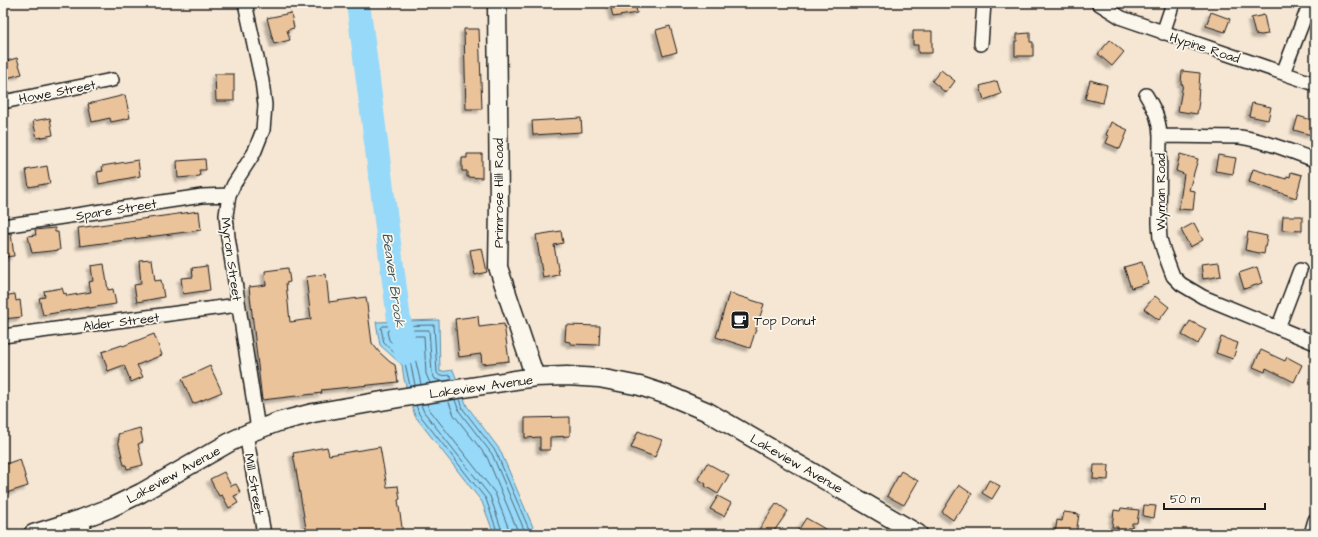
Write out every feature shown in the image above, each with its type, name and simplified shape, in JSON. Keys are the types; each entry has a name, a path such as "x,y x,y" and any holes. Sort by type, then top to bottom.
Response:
{"main road":[{"name":"Primrose Hill Road","path":"497,3 499,206 498,267 535,377"},
{"name":"Lakeview Avenue","path":"33,534 84,527 100,512 141,493 252,431 302,415 535,377 584,377 614,380 654,390 690,403 725,421 918,534"}],"street":[{"name":"Myron Street","path":"245,3 263,87 263,130 254,153 234,184 229,195 226,208 226,222 238,305 252,431"},
{"path":"981,44 984,3"},
{"name":"Hypine Road","path":"1098,3 1122,18 1315,84"},
{"path":"1164,33 1173,3"},
{"path":"1283,73 1310,3"},
{"name":"Howe Street","path":"3,102 112,80"},
{"name":"Wyman Road","path":"1146,95 1159,121 1160,239 1173,276 1191,291 1315,343"},
{"path":"1160,136 1249,138 1315,160"},
{"name":"Spare Street","path":"3,226 202,196 229,195"},
{"path":"1278,328 1300,270"},
{"name":"Alder Street","path":"3,336 238,305"},
{"name":"Mill Street","path":"252,431 264,534"},
{"path":"1311,534 1315,520"}],"water":[{"path":"439,320 440,372 453,370 467,406 500,450 536,534 494,534 482,502 415,416 404,379 402,365 380,345 376,322"}],"building":[{"path":"610,3 635,3 637,13 613,17"},
{"path":"1211,12 1230,19 1225,32 1206,26"},
{"path":"291,13 294,28 287,30 290,40 274,44 267,18"},
{"path":"1264,15 1268,34 1255,34 1251,18"},
{"path":"670,26 677,52 663,56 656,30"},
{"path":"464,29 479,29 482,109 466,109"},
{"path":"913,31 932,31 932,53 918,53 918,45 913,45"},
{"path":"1030,33 1030,42 1033,42 1033,56 1015,56 1015,41 1017,41 1017,34"},
{"path":"1110,40 1124,52 1112,66 1098,54"},
{"path":"17,58 22,74 3,79 3,62"},
{"path":"941,70 955,81 946,93 932,81"},
{"path":"1182,71 1200,73 1197,114 1178,111 1183,84 1181,84"},
{"path":"215,74 234,74 234,101 216,101"},
{"path":"1090,80 1107,85 1103,103 1085,99"},
{"path":"997,81 1001,94 984,100 980,86"},
{"path":"125,95 130,118 111,122 110,118 92,122 88,104"},
{"path":"1252,103 1271,107 1268,120 1249,116"},
{"path":"1298,116 1315,121 1311,135 1294,130"},
{"path":"50,118 53,135 37,138 33,121"},
{"path":"581,118 582,132 533,135 532,121"},
{"path":"1111,122 1128,130 1120,149 1106,143 1109,136 1106,135"},
{"path":"467,154 482,154 482,178 467,177 467,171 462,171 462,158 467,158"},
{"path":"1180,154 1198,159 1189,190 1195,191 1193,210 1179,209 1184,174 1176,171"},
{"path":"1218,155 1236,158 1233,174 1215,171"},
{"path":"205,159 206,170 199,170 200,176 178,178 177,161"},
{"path":"138,160 140,176 99,184 97,172 103,171 102,166"},
{"path":"47,166 50,183 29,187 26,170"},
{"path":"1253,169 1286,179 1287,176 1290,177 1291,172 1302,175 1296,198 1249,182"},
{"path":"199,211 201,230 80,246 78,228"},
{"path":"1283,216 1302,216 1302,231 1282,230"},
{"path":"1194,223 1203,240 1190,247 1181,230"},
{"path":"55,228 55,232 58,232 60,250 32,253 28,236 36,235 35,230"},
{"path":"561,231 563,243 554,245 559,275 543,278 536,235"},
{"path":"1248,232 1267,236 1264,254 1245,250"},
{"path":"11,233 14,256 3,257 3,234"},
{"path":"482,248 487,272 475,275 470,250"},
{"path":"152,259 155,281 161,280 164,297 137,302 134,285 141,284 139,260"},
{"path":"1142,262 1148,283 1131,288 1124,267"},
{"path":"1219,262 1221,276 1203,279 1201,264"},
{"path":"104,264 108,290 113,289 116,304 43,315 39,298 45,297 44,291 62,288 64,294 66,293 67,296 91,292 89,282 93,281 91,266"},
{"path":"207,266 210,290 183,294 181,278 193,277 192,268"},
{"path":"1257,267 1262,283 1244,289 1239,273"},
{"path":"288,268 290,282 286,283 290,322 311,319 306,277 326,274 329,302 366,297 372,343 379,352 395,365 398,382 321,390 322,393 262,400 249,287 266,285 265,271"},
{"name":"Top Donut","path":"729,293 764,304 750,348 716,337"},
{"path":"15,294 16,301 20,300 22,317 3,319 3,296"},
{"path":"1155,296 1169,307 1159,320 1144,309"},
{"path":"478,316 479,327 504,324 509,361 482,364 481,354 459,357 455,319"},
{"path":"1190,321 1206,329 1198,344 1182,335"},
{"path":"566,325 600,326 599,345 570,344 570,342 565,341"},
{"path":"154,334 162,355 137,365 143,377 131,382 124,365 108,371 102,352"},
{"path":"1221,337 1238,343 1233,359 1216,353"},
{"path":"1261,350 1285,361 1287,357 1302,365 1294,382 1266,368 1265,372 1253,367"},
{"path":"210,366 222,392 193,404 182,379"},
{"path":"570,417 570,436 550,437 550,450 540,450 540,437 525,438 525,418"},
{"path":"140,428 143,442 138,444 143,465 127,469 126,465 124,465 118,434"},
{"path":"638,431 662,440 655,457 631,448"},
{"path":"327,447 329,455 380,447 387,487 398,486 400,499 398,500 403,534 307,534 293,453"},
{"path":"20,459 28,486 3,494 3,465"},
{"path":"707,463 729,475 718,494 705,486 706,484 698,479"},
{"path":"1094,465 1109,465 1108,480 1093,479"},
{"path":"901,471 918,481 904,505 887,496"},
{"path":"224,472 231,486 236,484 241,493 234,496 238,503 229,508 222,495 219,496 210,479"},
{"path":"989,480 1000,486 992,499 982,493"},
{"path":"959,485 972,494 959,514 957,513 953,520 942,512"},
{"path":"718,496 731,503 724,516 710,509"},
{"path":"776,504 788,511 772,534 756,534"},
{"path":"1144,505 1156,506 1154,518 1143,516"},
{"path":"1121,508 1139,510 1137,523 1132,523 1132,528 1128,528 1127,534 1117,533 1118,527 1112,527 1114,510 1120,511"},
{"path":"1064,512 1079,514 1076,534 1055,534 1057,520 1062,521"},
{"path":"806,518 820,526 833,534 796,534"}],"waterway":[{"name":"Beaver Brook","path":"358,3 399,320 406,353"}],"place":[{"name":"Top Donut","path":"740,320"}]}
